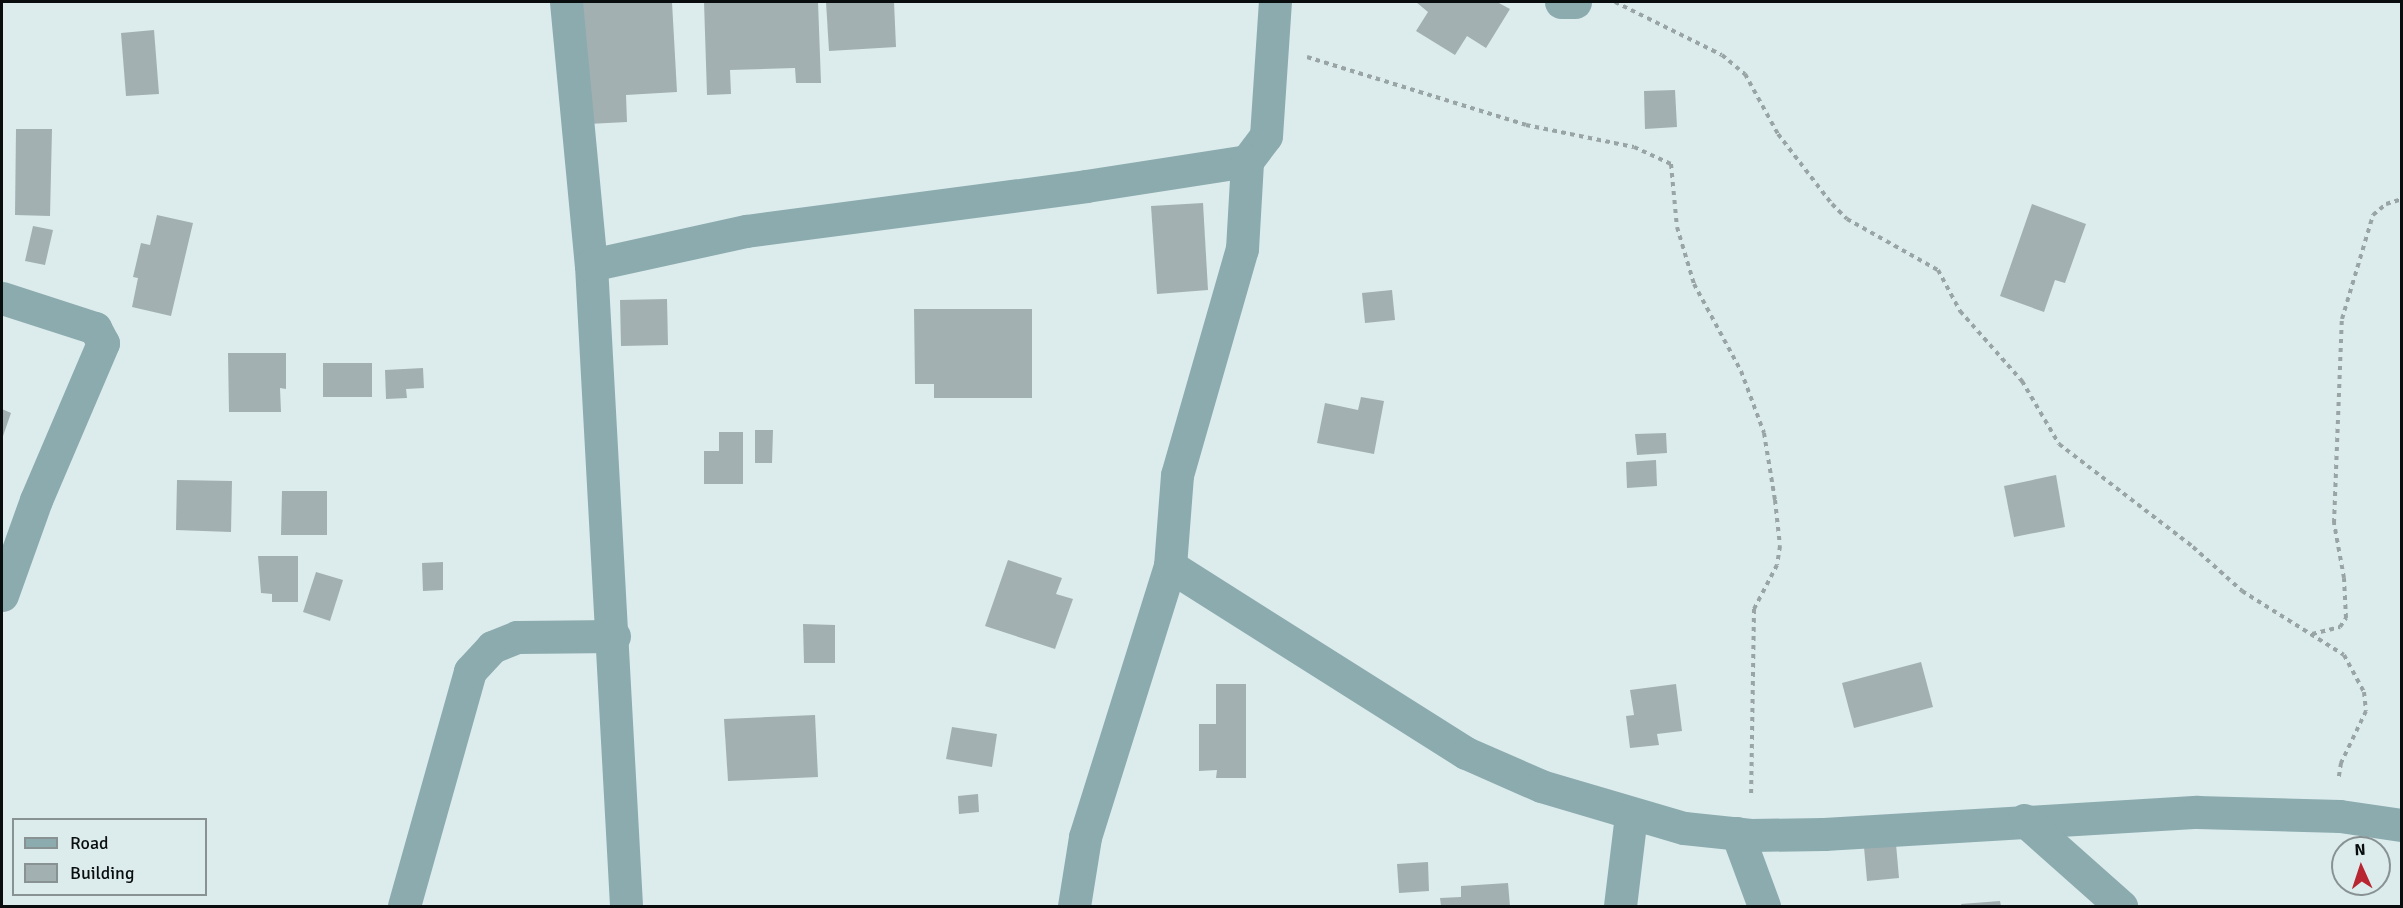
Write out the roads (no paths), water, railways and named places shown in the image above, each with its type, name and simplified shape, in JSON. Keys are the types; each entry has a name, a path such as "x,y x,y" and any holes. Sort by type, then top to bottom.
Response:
{"street":[{"path":"566,2 591,265 614,636 626,906"},
{"path":"1074,906 1085,837 1170,566 1177,475 1242,249 1247,161 1266,136 1275,2"},
{"path":"1561,2 1575,2"},
{"path":"591,265 746,231 1086,186 1247,161"},
{"path":"2,298 95,328 103,343 36,500 2,595"},
{"path":"1170,566 1466,753 1541,786 1631,815 1684,828 1744,834 2197,812 2340,816 2402,825"},
{"path":"404,906 470,671 492,647 517,637 614,636"},
{"path":"1620,906 1631,815"},
{"path":"2025,820 2121,906"},
{"path":"1744,834 1764,906"}]}
